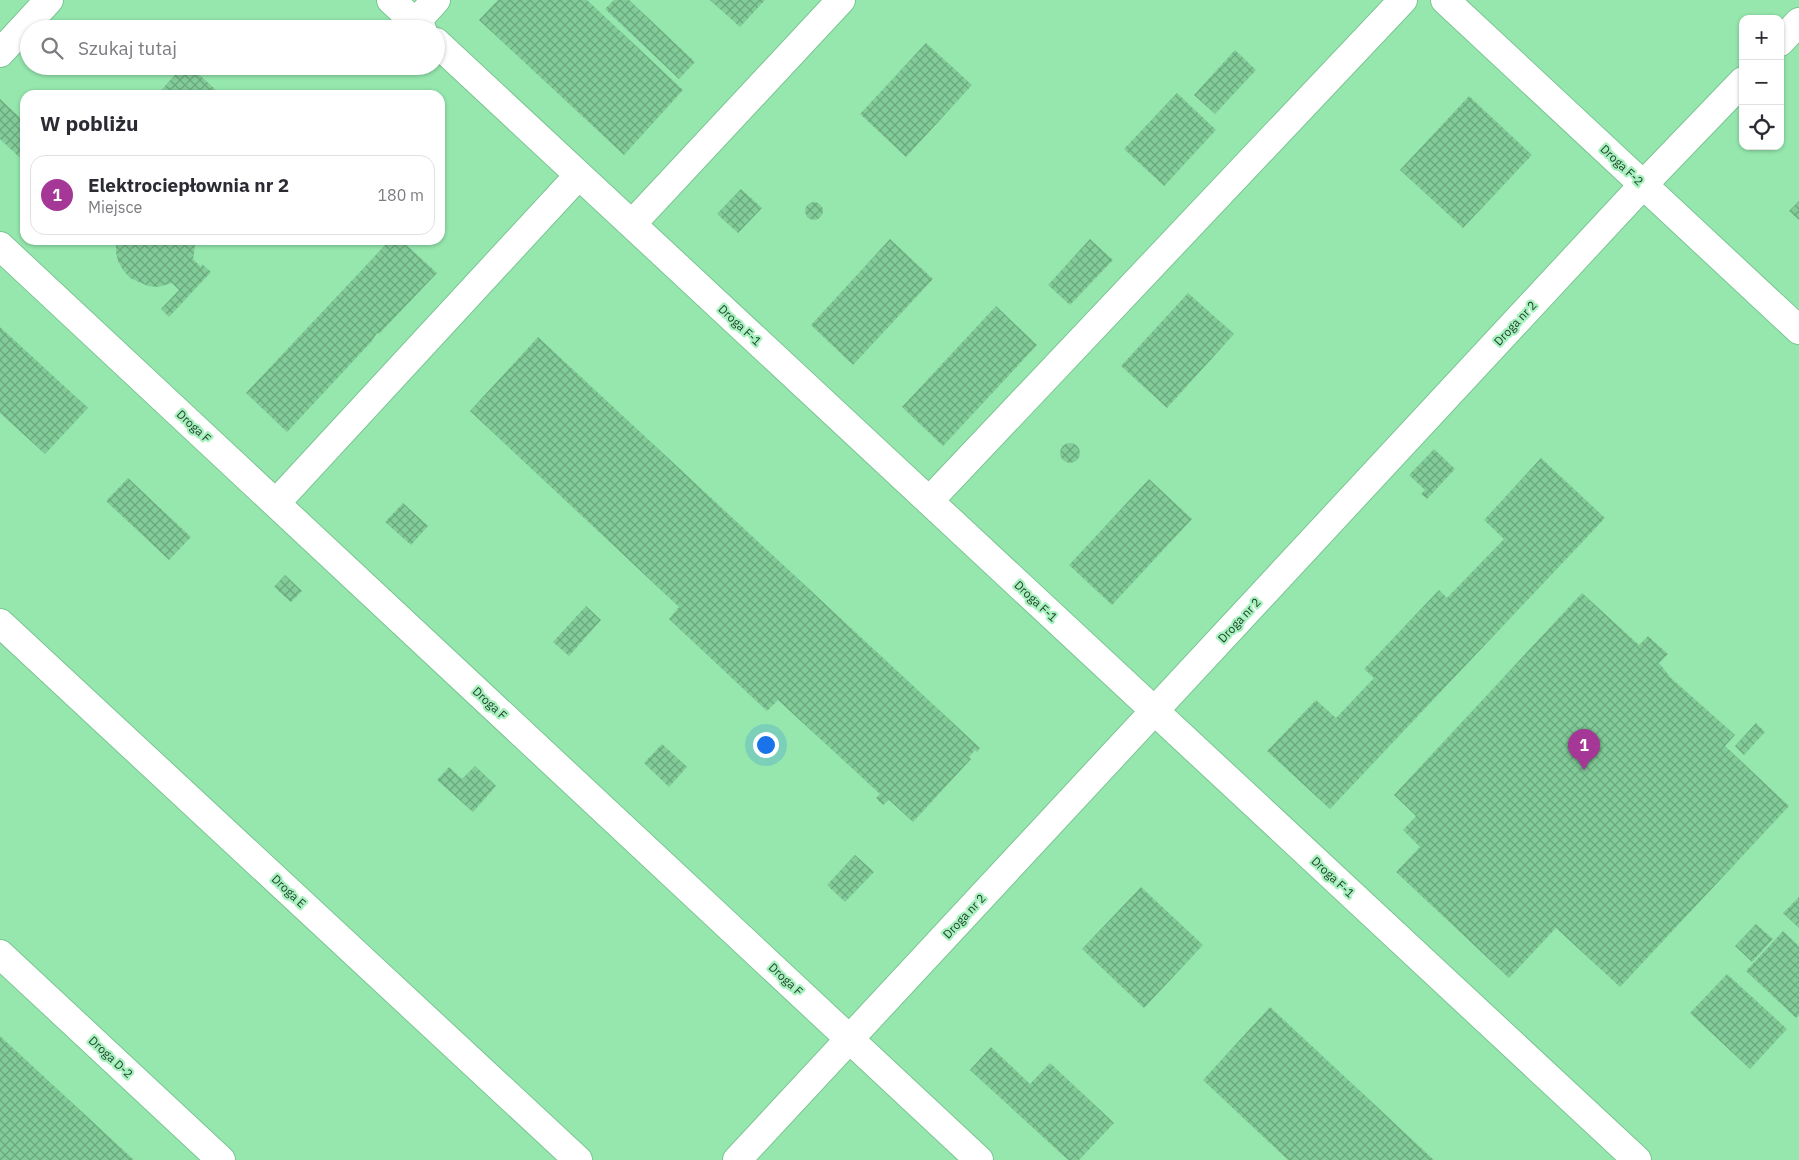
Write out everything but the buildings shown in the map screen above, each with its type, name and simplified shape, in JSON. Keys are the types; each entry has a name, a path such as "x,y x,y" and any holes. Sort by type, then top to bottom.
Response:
{"lane":[{"path":"31,20 50,0"},
{"path":"391,0 412,20"},
{"path":"422,20 436,0"},
{"path":"632,224 841,0"},
{"path":"929,501 1403,0"},
{"name":"Droga F-2","path":"1445,0 1799,330"},
{"path":"1784,38 1799,22"},
{"path":"0,53 20,32"},
{"name":"Droga F-1","path":"445,50 1636,1160"},
{"name":"Droga nr 2","path":"737,1160 1643,184 1739,85"},
{"path":"276,503 580,176"},
{"name":"Droga F","path":"0,246 979,1160"},
{"name":"Droga E","path":"0,623 578,1160"},
{"name":"Droga D-2","path":"0,954 221,1160"}],"shaded area":[{"path":"0,0 1799,0 1799,1160 0,1160"}],"place":[{"name":"Elektrociepłownia nr 2","path":"1584,770"}]}
